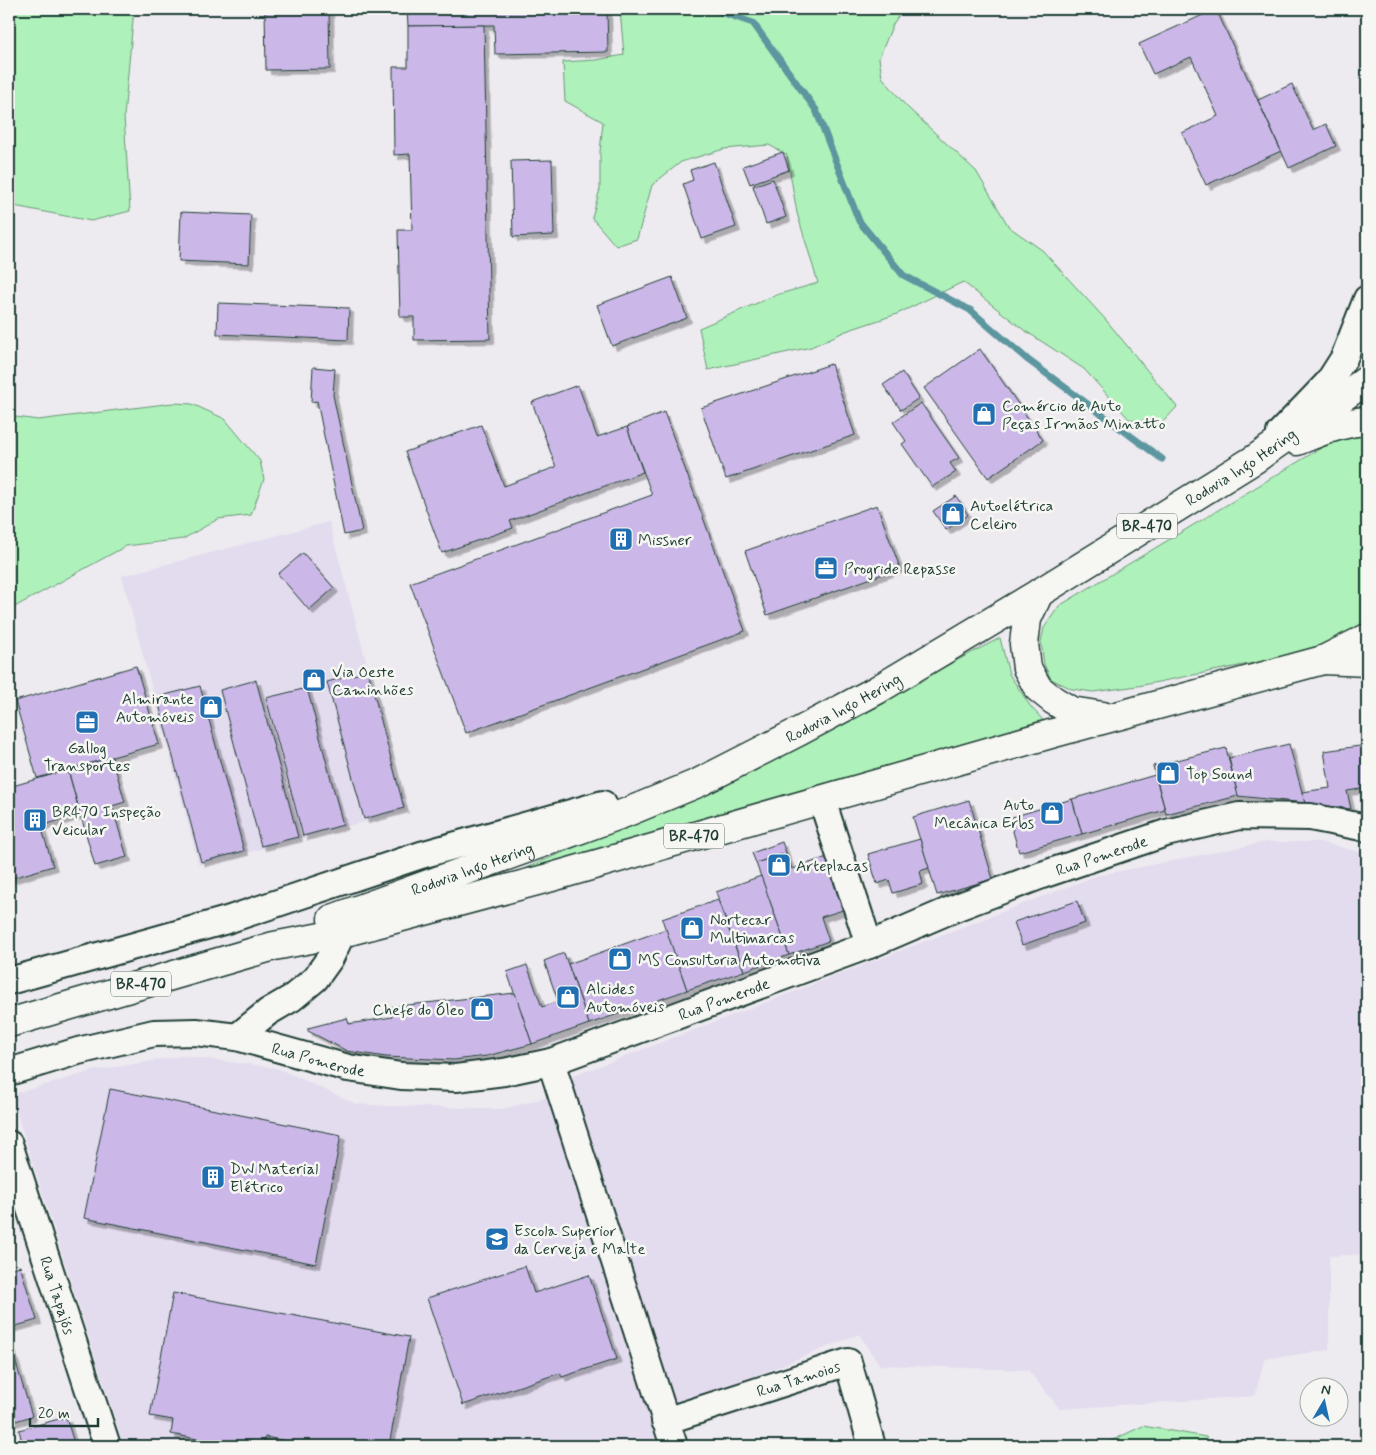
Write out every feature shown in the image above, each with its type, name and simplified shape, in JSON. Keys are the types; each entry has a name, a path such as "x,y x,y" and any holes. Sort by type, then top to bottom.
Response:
{"main road":[{"name":"Rodovia Ingo Hering","path":"274,946 337,917 626,813 698,783 798,732 877,690 1039,593 1255,459 1367,380"},
{"path":"1255,459 1320,432 1355,421 1367,421"},
{"path":"1039,593 1027,619 1024,644 1027,668 1038,688 1071,711 1112,717"},
{"name":"Rodovia Ingo Hering","path":"9,1022 274,946 342,933 552,877 1112,717 1323,660 1367,638"},
{"path":"1323,660 1367,662"}],"street":[{"path":"1255,459 1328,383 1344,358 1367,299"},
{"path":"822,800 869,944"},
{"name":"Rodovia Ingo Hering","path":"9,981 227,920 421,856 603,804"},
{"name":"Rua Pomerode","path":"9,1072 78,1051 154,1033 196,1032 237,1036 348,1068 401,1076 456,1078 504,1072 551,1062 869,944 1033,878 1166,832 1239,816 1310,817 1367,828"},
{"path":"237,1036 268,1012 292,998 315,979 330,958 342,933"},
{"path":"551,1062 674,1446"},
{"name":"Rua Tapajós","path":"9,1144 107,1446"},
{"name":"Rua Tamoios","path":"665,1421 848,1362 872,1446"}],"shaded area":[{"path":"329,522 406,811 199,865 122,576"},
{"path":"1266,842 1320,842 1367,854 1367,1254 1329,1256 1329,1350 1264,1359 1255,1396 1060,1409 1028,1370 880,1365 859,1334 649,1419 658,1446 124,1446 11,1095 93,1071 182,1056 277,1068 356,1104 503,1109 548,1097 571,1077 1096,876"}],"green space":[{"path":"9,9 134,9 124,116 130,211 91,221 9,205"},
{"path":"620,9 903,9 893,24 879,58 882,77 906,106 976,171 1009,227 1042,250 1106,320 1177,407 1161,424 1129,419 1084,369 1024,330 963,282 897,314 846,331 811,347 708,370 699,328 776,295 818,283 797,213 787,155 769,145 724,149 681,162 652,185 637,239 616,246 592,218 600,189 600,152 603,122 565,101 563,62 596,60 624,55"},
{"path":"173,403 192,404 225,419 260,461 264,479 251,515 218,519 183,539 126,546 9,610 9,416 38,420"},
{"path":"1367,436 1367,626 1314,651 1138,686 1093,692 1072,689 1051,679 1044,664 1041,642 1044,628 1059,606 1321,448 1340,440"},
{"path":"1000,638 1009,674 1031,707 1043,720 485,885 676,805"},
{"path":"1143,1426 1206,1437 1212,1446 1100,1446"}],"building":[{"path":"265,9 329,9 330,69 266,70"},
{"path":"407,9 607,9 608,52 495,54 494,25 408,26"},
{"path":"1216,9 1281,151 1206,185 1182,133 1218,116 1191,57 1153,74 1139,44"},
{"path":"484,25 490,339 414,340 414,317 400,317 398,230 412,230 410,154 394,155 393,67 408,67 408,26"},
{"path":"1292,84 1313,130 1326,124 1336,146 1289,168 1258,100"},
{"path":"783,152 789,170 750,184 743,166"},
{"path":"552,160 554,235 513,237 511,161"},
{"path":"714,162 736,227 702,239 683,184 693,180 690,170"},
{"path":"773,179 786,217 766,224 753,186"},
{"path":"181,212 251,215 249,264 179,261"},
{"path":"672,277 687,318 612,346 597,305"},
{"path":"218,303 349,308 348,340 217,334"},
{"name":"Comércio de Auto Peças Irmãos Minatto","path":"980,349 1043,440 988,478 924,388"},
{"path":"831,364 855,435 726,479 701,408"},
{"path":"313,367 335,369 333,395 362,531 344,535 317,401 311,402"},
{"path":"902,372 919,398 901,410 883,385"},
{"path":"578,385 597,437 627,427 643,472 510,521 513,528 442,553 405,452 481,425 504,486 556,467 532,402"},
{"path":"921,403 959,458 950,463 956,472 932,487 902,444 906,441 893,422"},
{"name":"Missner","path":"664,412 745,631 466,733 410,583 652,495 627,427"},
{"path":"956,496 968,515 946,530 933,511"},
{"path":"877,505 900,568 767,615 745,551"},
{"path":"303,553 334,588 309,610 278,574"},
{"name":"Gallog Transportes","path":"136,666 159,744 37,778 15,701"},
{"path":"368,671 404,808 364,819 327,682"},
{"path":"256,680 298,837 261,846 220,690"},
{"path":"200,686 244,851 201,862 157,697"},
{"path":"307,688 343,825 303,836 266,698"},
{"path":"1289,744 1305,803 1238,796 1229,758"},
{"path":"1367,745 1367,788 1347,791 1351,809 1305,803 1302,792 1330,788 1324,751"},
{"path":"1226,748 1238,796 1166,814 1153,766"},
{"path":"112,757 125,802 112,806 127,857 95,866 68,770"},
{"name":"BR470 Inspeção Veicular","path":"68,770 80,814 41,826 53,866 9,879 9,787"},
{"path":"1155,775 1165,810 1082,834 1072,799"},
{"path":"1072,799 1082,834 1019,852 1009,818"},
{"path":"969,800 993,879 937,895 913,817"},
{"path":"920,839 929,868 920,871 923,884 893,893 889,880 877,884 868,854"},
{"path":"782,842 786,853 756,863 752,853"},
{"path":"786,853 792,869 830,856 849,908 821,917 829,941 789,955 756,863"},
{"path":"761,876 789,955 744,971 716,892"},
{"path":"718,900 744,971 687,990 662,919"},
{"path":"1077,901 1085,923 1022,945 1014,922"},
{"path":"666,929 687,990 589,1024 568,964"},
{"name":"Alcides Automóveis","path":"564,953 589,1024 532,1044 507,972 527,965 542,1007 558,1001 544,961"},
{"path":"515,993 532,1044 487,1056 454,1060 386,1057 347,1051 308,1031 308,1028 347,1018 349,1024 392,1017 390,1007"},
{"name":"DW Material Elétrico","path":"110,1089 341,1135 316,1264 84,1218"},
{"path":"20,1266 37,1320 9,1328 9,1269"},
{"path":"525,1266 534,1293 589,1275 617,1359 562,1377 560,1373 463,1405 427,1298"},
{"path":"173,1293 409,1337 389,1446 315,1446 265,1437 263,1446 235,1446 171,1434 173,1420 150,1416"},
{"path":"9,1340 32,1416 9,1423"},
{"path":"66,1417 75,1446 23,1446 19,1430"}],"waterway":[{"path":"712,9 753,23 816,110 859,221 903,275 970,310 1028,360 1162,459"}],"place":[{"name":"Comércio de Auto Peças Irmãos Minatto","path":"984,414"},
{"name":"Autoelétrica Celeiro","path":"953,514"},
{"name":"Missner","path":"621,539"},
{"name":"Progride Repasse","path":"826,568"},
{"name":"Via Oeste Caminhões","path":"314,680"},
{"name":"Almirante Automóveis","path":"211,707"},
{"name":"Gallog Transportes","path":"87,722"},
{"name":"Top Sound","path":"1168,773"},
{"name":"Auto Mecânica Erbs","path":"1052,813"},
{"name":"BR470 Inspeção Veicular","path":"35,820"},
{"name":"Arteplacas","path":"779,865"},
{"name":"Nortecar Multimarcas","path":"692,928"},
{"name":"MS Consultoria Automotiva","path":"620,959"},
{"name":"Alcides Automóveis","path":"568,997"},
{"name":"Chefe do Óleo","path":"482,1009"},
{"name":"DW Material Elétrico","path":"213,1177"},
{"name":"Escola Superior da Cerveja e Malte","path":"497,1239"}]}
